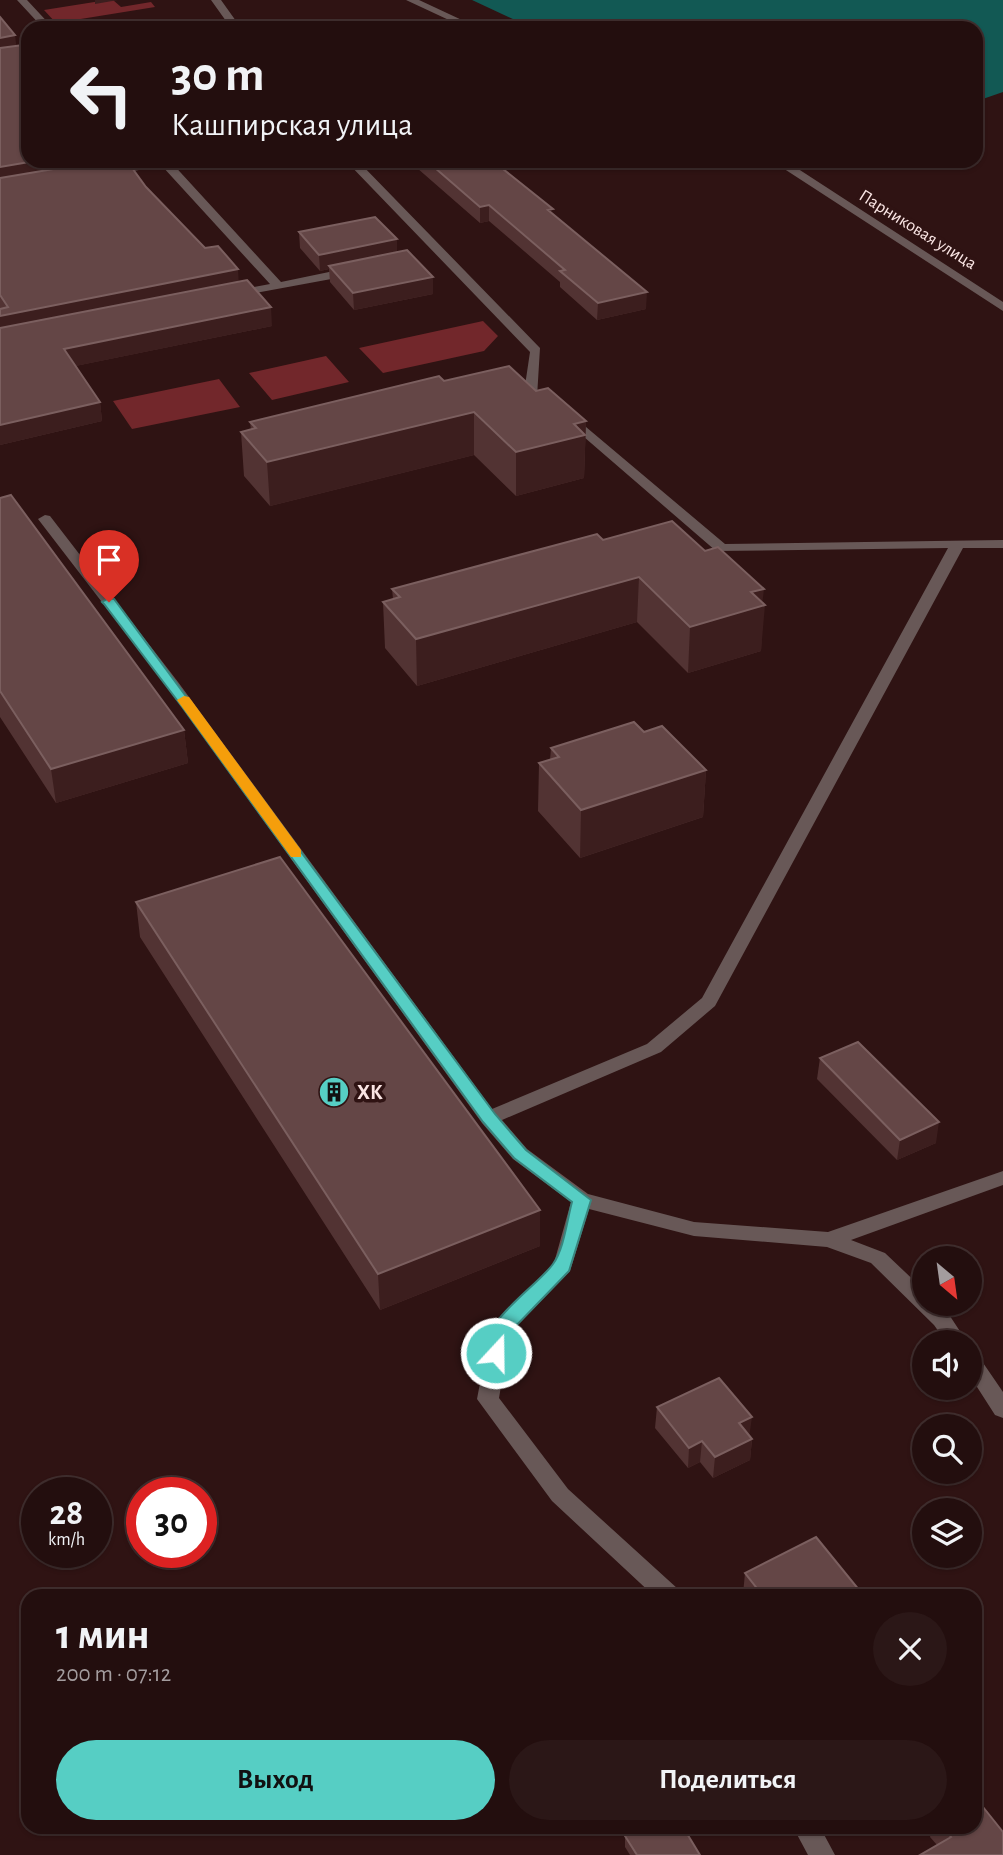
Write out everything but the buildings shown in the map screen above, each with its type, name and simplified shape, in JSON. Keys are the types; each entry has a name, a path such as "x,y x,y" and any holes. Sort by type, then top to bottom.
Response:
{"street":[{"path":"216,0 231,21"},
{"path":"411,0 458,21"},
{"path":"26,1 42,21"},
{"path":"96,174 130,168"},
{"path":"170,168 278,285"},
{"path":"359,168 536,351 530,399 573,417 721,548 1003,544"},
{"name":"Парниковая улица","path":"789,168 1003,307"},
{"path":"225,296 367,268"},
{"path":"45,519 181,695 489,1118 520,1154 582,1200 694,1229 829,1240 878,1258 912,1291"},
{"path":"489,1118 654,1048 709,1002 958,544"},
{"path":"829,1240 1003,1178"},
{"path":"582,1200 563,1266 500,1330 488,1399 560,1495 662,1589"},
{"path":"935,1316 947,1330"},
{"path":"982,1378 1003,1409"},
{"path":"810,1834 822,1855"}],"shaded area":[{"path":"107,0 113,0 121,7 151,2 155,7 68,21 54,21 44,10"},
{"path":"483,321 498,336 484,351 383,373 359,348"},
{"path":"326,356 349,382 272,400 249,373"},
{"path":"219,379 240,407 132,429 113,401"}],"water":[{"path":"472,0 1003,0 1003,92 983,99 983,21 517,21"}],"slow traffic":[{"path":"184,700 296,853"}],"place":[{"name":"ХК","path":"334,1092"}],"route":[{"path":"109,602 188,705 489,1118 520,1154 582,1200 563,1266 500,1330 496,1353"}]}
